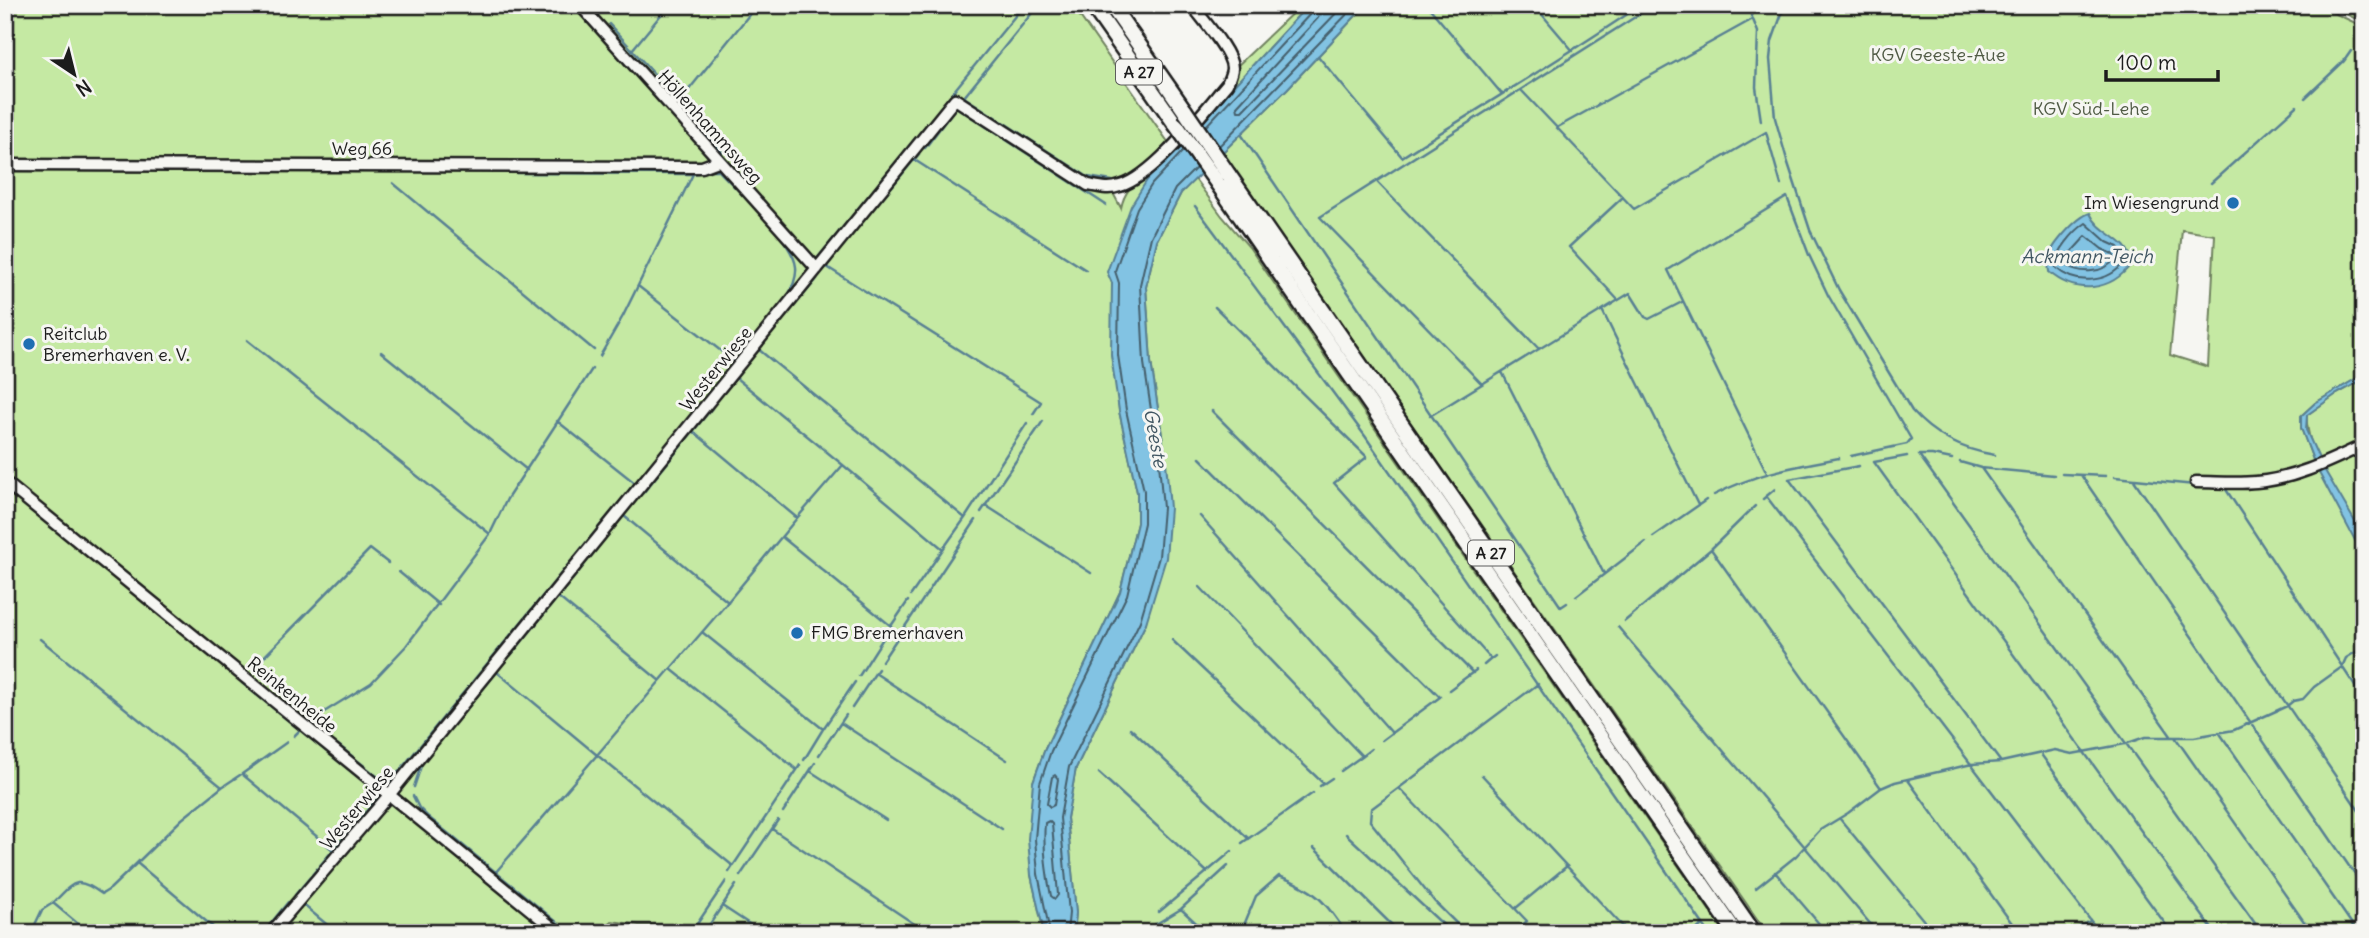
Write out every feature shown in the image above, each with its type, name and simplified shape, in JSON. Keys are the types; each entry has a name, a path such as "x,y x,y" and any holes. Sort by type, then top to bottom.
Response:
{"highway":[{"name":"A 27","path":"1089,5 1177,124 1223,179 1754,933"},
{"name":"A 27","path":"1111,5 1185,111 1223,179 1736,933"}],"street":[{"name":"Höllenhammsweg","path":"580,5 817,270"},
{"name":"Westerwiese","path":"271,933 389,795 955,99 1088,184 1116,188 1142,175 1172,146 1227,84 1232,67 1229,56 1192,5"},
{"name":"Weg 66","path":"5,165 702,167 718,161"},
{"path":"2196,482 2257,482 2317,466 2364,445"},
{"name":"Reinkenheide","path":"5,482 559,933"}],"green space":[{"path":"5,5 1072,5 1168,142 1142,170 1105,191 1113,193 1121,208 1129,190 1144,177 1236,67 1301,5 1308,5 1147,180 1108,272 1112,283 1119,411 1137,492 1137,523 1120,592 1045,749 1033,782 1031,875 1044,933 669,933 661,925 612,921 598,933 564,933 5,479"},
{"path":"1366,5 2317,5 2364,27 2364,374 2315,403 2301,416 2301,428 2315,465 2307,415 2364,379 2364,933 1767,933 1222,153","holes":["2182,230 2215,235 2208,367 2170,355"]},
{"path":"2328,5 2364,5 2364,23"},
{"path":"1195,179 1249,247 1725,933 1074,933 1076,913 1067,818 1076,768 1146,623 1166,462 1151,362 1146,287 1157,240 1181,193"},
{"path":"5,487 555,933 5,933"}],"water":[{"name":"Geeste","path":"1308,5 1366,5 1287,89 1181,193 1157,240 1146,287 1151,362 1170,508 1166,558 1146,623 1076,768 1067,818 1076,913 1074,933 1044,933 1031,875 1028,839 1033,782 1045,749 1120,592 1137,523 1137,492 1119,411 1111,355 1112,283 1107,272 1131,206 1147,180"},
{"name":"Ackmann-Teich","path":"2090,213 2100,227 2126,247 2132,263 2124,273 2104,285 2082,287 2059,279 2049,272 2048,262 2054,247 2065,233"},
{"path":"2364,374 2364,379 2307,415 2306,430 2321,463 2315,465 2301,428 2301,416 2315,403"},
{"path":"2324,469 2364,537 2364,557 2318,471"}],"waterway":[{"path":"592,5 599,14"},
{"path":"632,50 669,5"},
{"path":"679,102 757,5"},
{"path":"816,260 1024,5"},
{"path":"1427,5 1501,93"},
{"path":"1534,5 1573,51"},
{"path":"1318,56 1402,157 1641,5"},
{"path":"1482,384 1320,217 1654,5"},
{"path":"1747,5 1758,32 1756,87 1761,121"},
{"path":"1785,5 1772,41 1770,59 1775,118 1810,230 1839,290 1912,411 1939,435 1972,450 1995,455"},
{"path":"1036,8 964,97 1088,177 1112,181"},
{"path":"1558,127 1753,19"},
{"path":"609,24 666,87"},
{"path":"2305,98 2351,51"},
{"path":"1522,91 1634,209 1766,132 1781,185"},
{"path":"675,98 722,152"},
{"path":"2211,183 2297,106"},
{"path":"925,148 956,107 1106,205"},
{"path":"1241,134 1561,607 1567,603"},
{"path":"839,250 919,154"},
{"path":"913,159 1086,270"},
{"path":"727,161 807,250"},
{"path":"711,170 718,170 786,244 796,267 794,283 787,298"},
{"path":"517,173 702,172"},
{"path":"600,356 623,316 693,174"},
{"path":"393,183 594,350"},
{"path":"1378,183 1539,349"},
{"path":"1618,300 1569,247 1623,197"},
{"path":"1767,473 1668,270 1787,197 1828,295 1911,439 1907,444 1851,456"},
{"path":"1195,206 1365,436 1709,933"},
{"path":"822,272 831,261"},
{"path":"827,267 1041,402 1033,414"},
{"path":"758,349 817,279"},
{"path":"638,286 735,362 763,327"},
{"path":"1430,416 1630,293 1649,319 1682,302"},
{"path":"1215,307 1367,457 1334,483 1491,659 1495,656"},
{"path":"1602,310 1698,505"},
{"path":"247,340 490,534"},
{"path":"755,353 758,349 965,518 943,549 843,465"},
{"path":"381,352 527,470"},
{"path":"736,378 748,361"},
{"path":"557,421 635,483 734,363"},
{"path":"327,736 308,722 371,683 406,646 490,534 507,499 592,369"},
{"path":"1502,372 1604,574"},
{"path":"718,399 736,378 843,465 797,518"},
{"path":"643,493 712,408"},
{"path":"1212,411 1473,673"},
{"path":"981,512 1043,421"},
{"path":"965,518 1027,423"},
{"path":"693,431 797,518 726,604"},
{"path":"1919,455 2262,933"},
{"path":"1919,455 1952,459"},
{"path":"1907,456 1874,462 2215,933"},
{"path":"1200,458 1440,697 1382,740"},
{"path":"1714,495 1760,476 1839,458"},
{"path":"1960,462 1981,468 2171,736"},
{"path":"1859,466 1789,479 2000,761"},
{"path":"1981,468 2054,475"},
{"path":"2062,474 2106,476"},
{"path":"2081,475 2364,888"},
{"path":"2115,477 2195,485"},
{"path":"2134,480 2364,818"},
{"path":"337,744 388,785 635,483"},
{"path":"2224,488 2266,485"},
{"path":"2225,488 2364,700"},
{"path":"1763,499 1775,489"},
{"path":"1766,496 2100,933"},
{"path":"1653,537 1706,500"},
{"path":"572,580 635,501"},
{"path":"985,505 1091,573"},
{"path":"1625,621 1711,549 1755,506"},
{"path":"624,516 728,602 660,681"},
{"path":"1200,516 1392,733"},
{"path":"882,661 976,520"},
{"path":"782,537 891,626 908,601"},
{"path":"1576,596 1646,542"},
{"path":"257,664 370,549 388,563"},
{"path":"911,595 943,549"},
{"path":"1711,549 1881,788"},
{"path":"399,572 439,605"},
{"path":"511,655 567,586"},
{"path":"1200,587 1362,756 1371,749"},
{"path":"558,597 660,681 597,755 733,866"},
{"path":"859,676 891,626"},
{"path":"1618,627 1878,933"},
{"path":"702,632 823,729 855,682"},
{"path":"40,639 222,787 240,775"},
{"path":"1172,640 1324,784"},
{"path":"1756,888 1796,856 1820,830 1881,788 1895,782 1972,764 2001,762 2055,750 2072,754 2125,744 2145,737 2194,737 2234,730 2293,701 2303,699 2314,687 2342,667 2346,658 2364,647"},
{"path":"1484,665 1491,659"},
{"path":"497,671 503,663"},
{"path":"671,669 797,770 800,765"},
{"path":"852,708 878,669"},
{"path":"1449,690 1476,670"},
{"path":"414,787 422,763 497,672 597,755 495,873"},
{"path":"875,673 1007,760"},
{"path":"259,682 308,722"},
{"path":"242,683 300,730"},
{"path":"1466,933 1434,901 1370,821 1371,809 1538,684"},
{"path":"819,755 846,715"},
{"path":"841,723 1002,829"},
{"path":"1130,728 1249,839"},
{"path":"804,760 823,729"},
{"path":"287,742 242,774 333,850 380,795 300,730 294,736"},
{"path":"2219,732 2358,933"},
{"path":"2175,737 2312,933"},
{"path":"2040,753 2172,933"},
{"path":"1341,771 1362,756"},
{"path":"783,812 815,763"},
{"path":"729,872 797,770"},
{"path":"810,771 886,820"},
{"path":"1099,773 1207,872"},
{"path":"1482,775 1629,933"},
{"path":"1320,786 1332,778"},
{"path":"1908,780 2019,933"},
{"path":"220,933 137,863 182,819 222,787"},
{"path":"1400,789 1527,921 1514,933"},
{"path":"1242,843 1313,793"},
{"path":"413,796 427,816 569,932"},
{"path":"1840,819 1934,933"},
{"path":"740,876 778,820"},
{"path":"772,829 928,933"},
{"path":"1346,834 1452,933"},
{"path":"1314,848 1400,933"},
{"path":"295,895 333,850"},
{"path":"1159,912 1232,851"},
{"path":"89,933 53,903 71,886 81,883 102,894 137,863"},
{"path":"1141,933 1181,909 1228,866"},
{"path":"1516,908 1567,866"},
{"path":"1775,872 1827,933"},
{"path":"1242,930 1256,896 1279,876 1311,892 1332,913 1346,933"},
{"path":"691,933 726,881"},
{"path":"704,933 736,885"},
{"path":"263,933 288,902"},
{"path":"31,933 42,910 53,903"},
{"path":"301,903 337,933"},
{"path":"722,906 763,933"},
{"path":"1181,909 1207,933"},
{"path":"2068,933 2090,921"},
{"path":"1693,933 1703,924"},
{"path":"1982,933 1988,929"}],"place":[{"name":"Im Wiesengrund","path":"2233,203"},
{"name":"Reitclub Bremerhaven e. V.","path":"29,344"},
{"name":"FMG Bremerhaven","path":"797,633"}],"park label":[{"name":"KGV Geeste-Aue","path":"1938,55"},
{"name":"KGV Süd-Lehe","path":"2091,109"}]}
